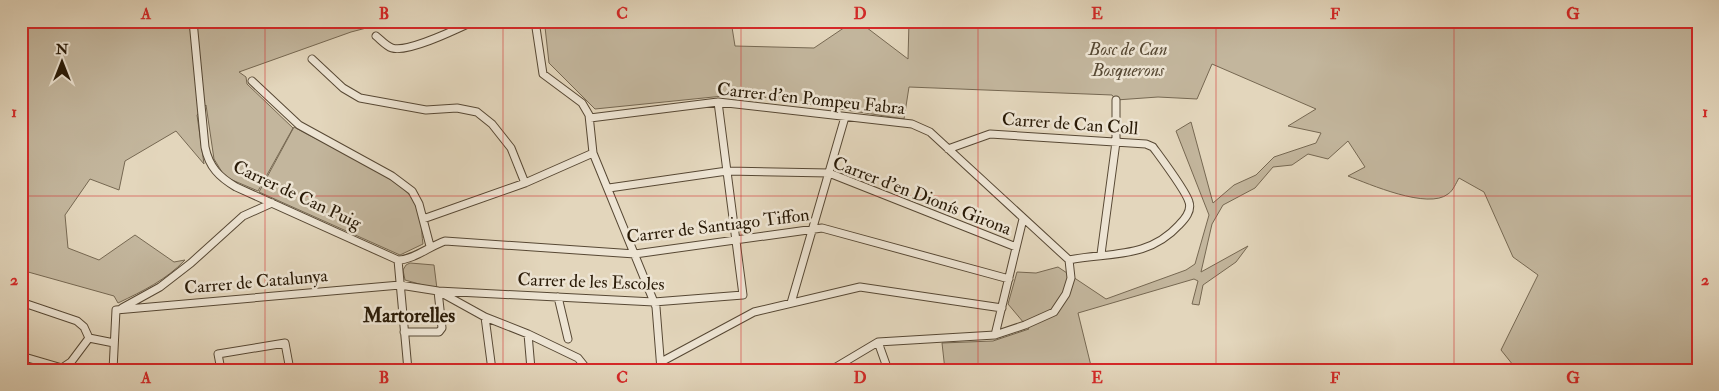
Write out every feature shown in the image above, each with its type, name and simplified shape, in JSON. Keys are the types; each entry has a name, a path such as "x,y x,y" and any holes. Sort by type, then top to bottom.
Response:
{"street":[{"name":"Carrer de Can Puig","path":"193,21 202,126 210,164 224,180 236,187 398,260"},
{"path":"376,36 391,47 399,48 428,42 474,21"},
{"path":"535,21 543,74 582,103 590,118 593,153 609,188 654,302 661,366 754,312 860,287 1002,308"},
{"path":"312,59 343,88 360,98 426,110 457,108 477,112 492,124 510,148 525,184"},
{"path":"252,81 299,125 392,176 412,191 424,219 430,246"},
{"path":"831,370 878,342 995,335 1025,325 1054,312 1066,294 1071,278 1069,260 1101,254 1116,142 1116,100"},
{"path":"718,102 736,238"},
{"name":"Carrer d'en Pompeu Fabra","path":"590,118 718,102 912,124 930,132 1069,260"},
{"path":"791,303 845,116"},
{"name":"Carrer de Can Coll","path":"948,149 990,134 1146,144 1153,147 1189,202 1188,216 1175,230 1153,246 1137,252 1101,254"},
{"path":"424,219 525,184 593,153"},
{"name":"Carrer d'en Dionís Girona","path":"609,188 727,171 829,173 1016,247"},
{"path":"113,370 116,310 160,287 191,263 243,216 272,203"},
{"path":"995,335 1023,219"},
{"name":"Carrer de Santiago Tiffon","path":"398,260 405,260 430,246 445,241 635,254 736,238 822,228 1009,279"},
{"name":"Carrer de les Escoles","path":"438,291 654,302 743,295 736,238"},
{"path":"398,260 408,370"},
{"path":"400,285 438,291 485,317 528,334 578,358 586,368"},
{"name":"Carrer de Catalunya","path":"116,310 400,285"},
{"path":"404,332 439,332 442,328 438,291"},
{"path":"558,297 568,339"},
{"path":"21,302 77,321 84,327 89,338"},
{"path":"485,317 492,370"},
{"path":"528,334 531,369"},
{"path":"89,338 114,343"},
{"path":"21,356 62,368 71,362 89,338"},
{"path":"878,342 888,370"},
{"path":"221,370 218,354 285,343 290,370"},
{"path":"574,370 586,368 598,370"}],"green space":[{"path":"27,21 393,21 351,32 239,72 246,77 247,84 293,128 258,191 225,177 214,159 206,105 197,115 204,164 176,131 125,161 119,190 90,179 65,215 68,248 99,260 135,235 174,262 185,260 162,279 118,303 114,296 21,270 21,25"},
{"name":"Bosc de Can Bosquerons","path":"542,21 731,21 735,46 814,48 854,21 858,21 908,59 909,21 1698,21 1698,370 1517,370 1501,350 1538,275 1513,257 1484,192 1459,178 1448,194 1439,198 1427,199 1398,194 1348,176 1365,167 1348,141 1328,159 1308,154 1292,165 1273,167 1255,188 1223,205 1212,224 1201,272 1248,246 1236,262 1203,285 1199,305 1192,304 1198,281 1194,279 1078,313 1092,370 945,370 942,343 993,341 1029,329 1008,304 1017,272 1036,273 1058,267 1106,299 1186,270 1195,264 1209,215 1176,131 1191,122 1213,203 1234,185 1256,175 1274,157 1316,143 1321,133 1288,126 1316,109 1212,64 1197,99 1158,97 1116,100 1112,95 909,87 904,119 743,94 595,109 549,63 545,27"},
{"path":"294,127 376,170 404,190 413,199 418,209 423,244 400,255 259,192"},
{"path":"410,263 434,265 437,289 405,280 403,270"}],"district":[{"name":"Martorelles","path":"409,315"}]}
